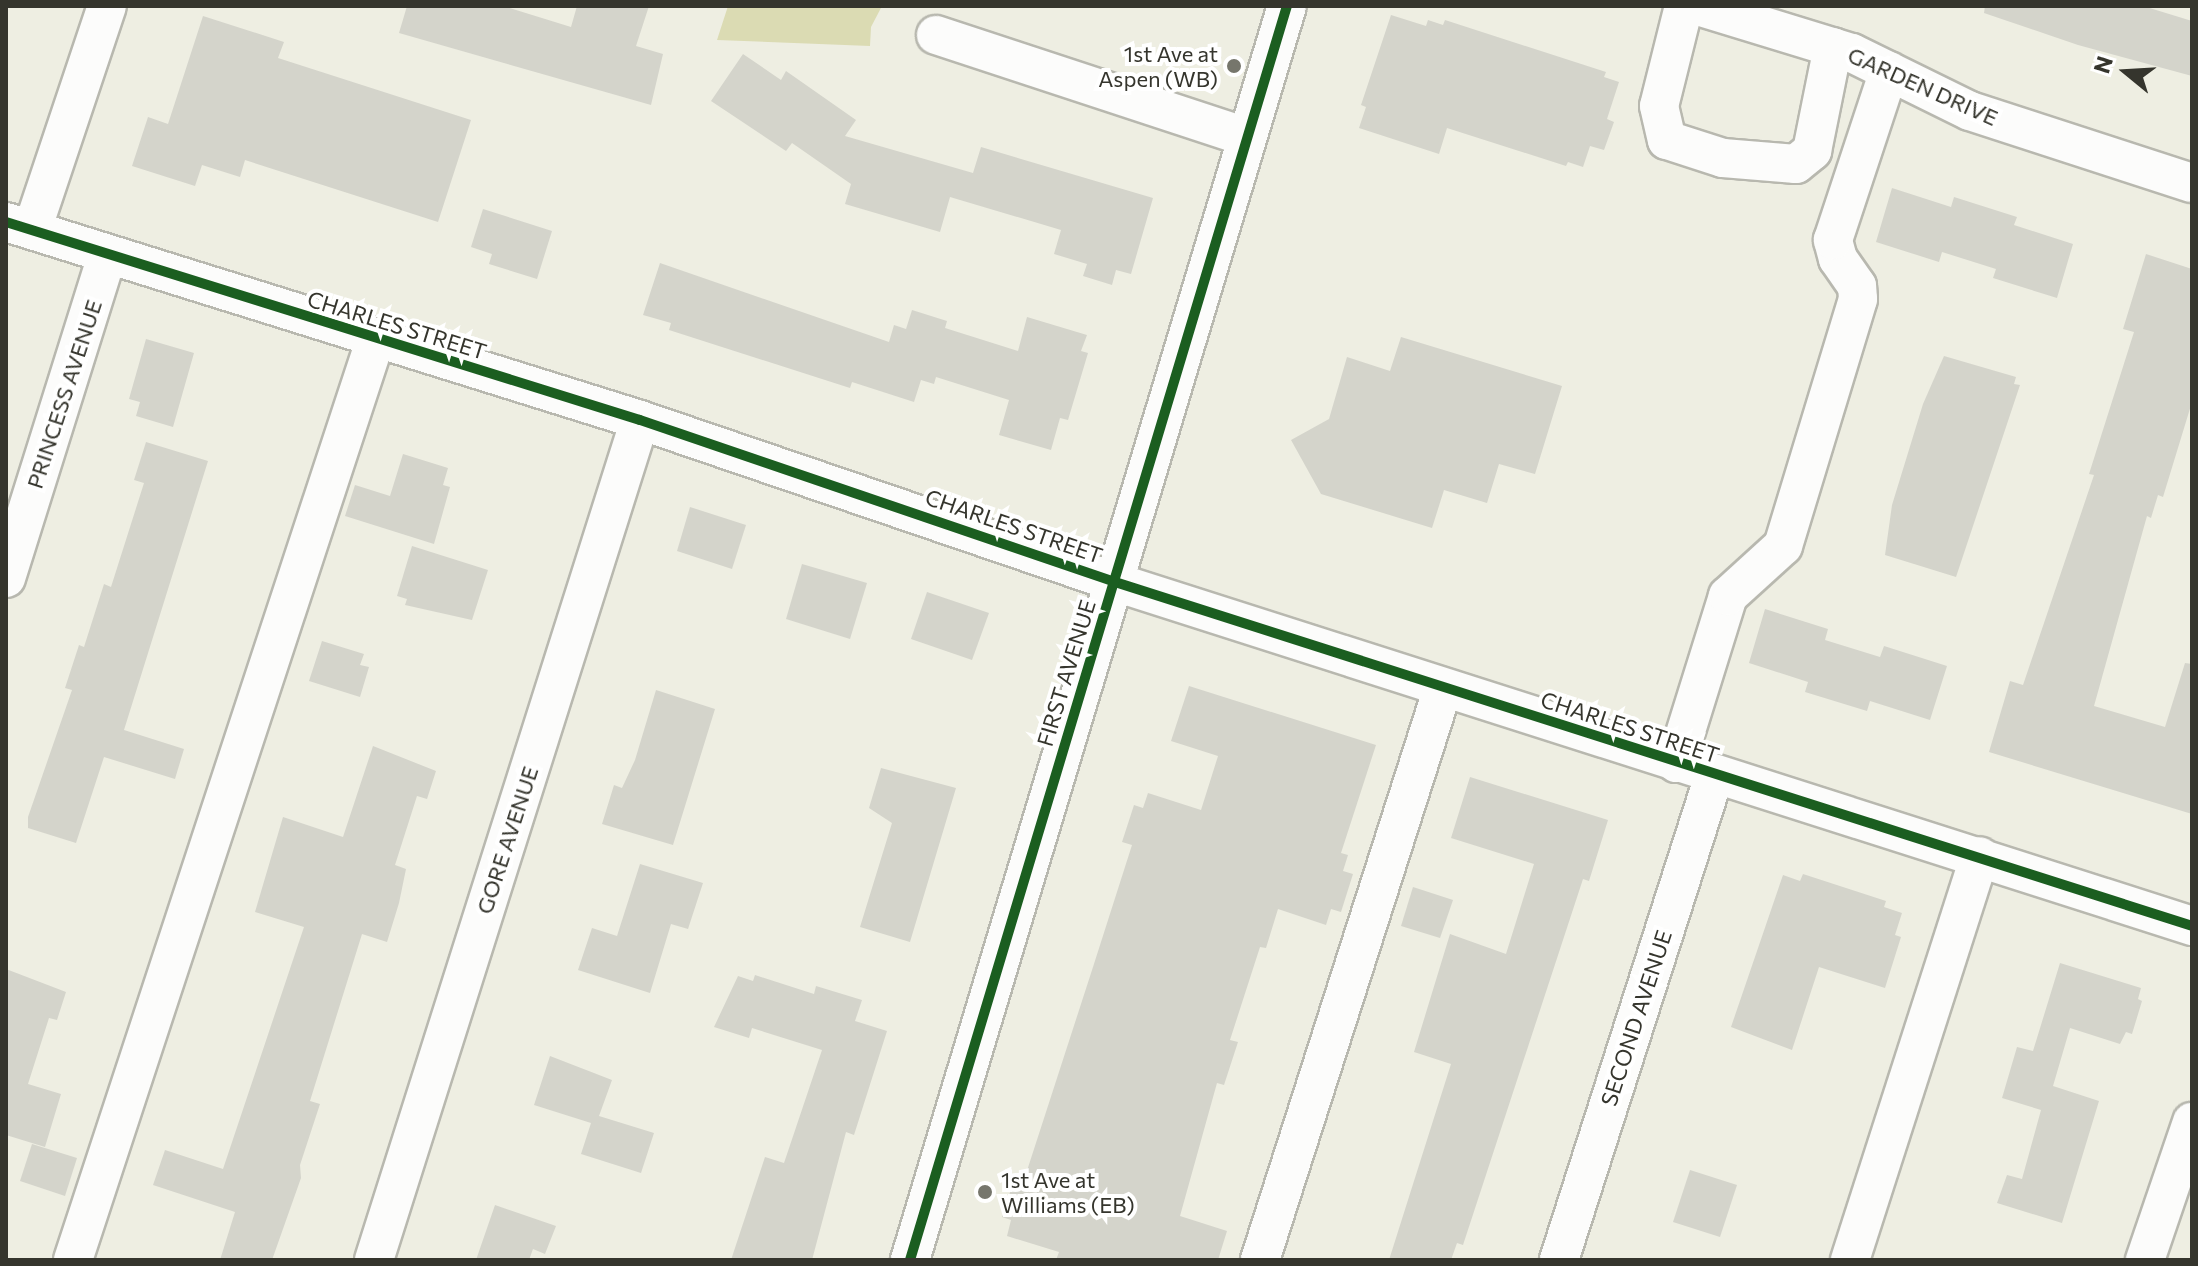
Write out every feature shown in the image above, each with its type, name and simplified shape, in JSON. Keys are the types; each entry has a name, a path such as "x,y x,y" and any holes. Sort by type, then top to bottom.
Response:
{"street":[{"path":"19,226 107,6"},
{"name":"FIRST AVENUE","path":"910,1260 1287,6"},
{"path":"1684,6 1659,106 1667,140 1723,158 1796,164 1812,151 1833,47"},
{"name":"GARDEN DRIVE","path":"1698,6 1833,47 1970,111 2192,183"},
{"path":"936,35 1247,137"},
{"path":"1676,763 1728,596 1783,546 1858,299 1857,286 1838,259 1833,240 1889,71"},
{"name":"CHARLES STREET","path":"19,226 375,341 640,420 1115,582 1714,776 1980,856 2192,926"},
{"name":"PRINCESS AVENUE","path":"6,578 107,255"},
{"path":"73,1260 375,341"},
{"name":"GORE AVENUE","path":"374,1260 640,420"},
{"path":"1260,1260 1443,688"},
{"name":"SECOND AVENUE","path":"1559,1260 1714,776"},
{"path":"1850,1260 1980,856"},
{"path":"2145,1260 2192,1122"}],"green space":[{"path":"728,6 882,6 871,27 870,46 717,40"}],"building":[{"path":"407,6 503,6 571,27 577,6 649,6 636,46 663,54 651,105 399,33"},
{"path":"1985,6 2143,6 2192,21 2192,76 2078,45 1984,13"},
{"path":"1391,15 1426,26 1428,20 1443,25 1445,20 1606,72 1604,77 1619,82 1607,119 1614,122 1604,150 1590,146 1583,167 1568,162 1566,166 1447,128 1439,154 1359,128 1366,107 1361,105"},
{"path":"203,16 284,42 278,58 471,120 438,222 245,160 240,177 202,165 195,186 132,166 148,117 168,124"},
{"path":"743,54 781,80 786,71 856,120 845,136 973,173 981,147 1153,198 1131,274 1116,270 1112,285 1083,276 1087,264 1054,254 1061,230 950,197 940,232 845,204 851,184 792,143 786,151 711,101"},
{"path":"1892,188 1951,207 1954,197 2017,217 2014,225 2073,244 2057,298 1993,278 1996,269 1942,252 1939,262 1876,242"},
{"path":"483,209 552,231 537,279 489,264 492,254 471,247"},
{"path":"2146,254 2192,269 2192,402 2163,497 2158,495 2151,518 2147,516 2094,706 2165,727 2185,663 2192,664 2192,814 1989,752 2010,681 2023,685 2094,475 2089,474 2134,332 2123,329"},
{"path":"660,263 889,342 894,325 906,329 912,310 947,321 945,328 1018,351 1027,317 1087,335 1081,351 1088,353 1068,420 1060,418 1051,450 999,435 1009,400 936,377 934,384 921,380 914,402 852,382 850,388 669,330 671,323 643,315"},
{"path":"1401,337 1562,386 1535,474 1499,464 1487,503 1444,490 1432,528 1321,494 1291,440 1329,419 1347,357 1390,371"},
{"path":"146,339 194,353 173,427 136,416 140,402 129,399"},
{"path":"1944,356 2016,377 2014,384 2020,385 1956,577 1885,555 1892,505 1923,404"},
{"path":"146,442 208,461 124,730 184,749 175,779 104,757 76,843 28,828 28,817 72,690 65,688 79,645 84,647 104,584 111,587 144,483 134,480"},
{"path":"403,454 448,468 443,485 450,487 434,544 345,516 355,485 390,496"},
{"path":"690,507 746,525 732,569 677,551"},
{"path":"412,546 488,570 472,620 405,605 407,599 397,596"},
{"path":"802,564 867,583 850,639 786,619"},
{"path":"927,592 989,613 972,660 911,639"},
{"path":"1765,609 1828,629 1825,640 1880,657 1884,646 1947,666 1930,720 1870,701 1867,711 1805,692 1808,682 1749,663"},
{"path":"322,641 364,654 360,665 369,667 360,697 309,681"},
{"path":"1189,686 1376,745 1341,853 1348,855 1343,871 1353,874 1341,912 1331,909 1326,925 1278,909 1266,948 1260,947 1230,1040 1238,1042 1224,1085 1217,1083 1180,1216 1227,1231 1218,1260 1056,1260 1059,1252 1007,1236 1011,1220 1002,1217 1014,1180 1023,1183 1093,967 1132,845 1122,842 1134,805 1143,808 1148,793 1201,810 1218,756 1171,741"},
{"path":"656,690 715,709 673,845 602,824 614,785 622,788 635,760"},
{"path":"373,746 436,771 427,799 417,796 395,865 406,869 399,903 387,942 362,934 310,1101 320,1104 300,1165 301,1178 272,1260 220,1260 235,1212 153,1185 165,1150 223,1169 304,927 255,912 283,817 343,837"},
{"path":"881,768 956,788 910,942 860,927 892,823 869,808"},
{"path":"1470,777 1608,820 1589,881 1583,879 1463,1245 1457,1243 1451,1260 1389,1260 1451,1064 1414,1052 1450,934 1506,954 1534,864 1451,838"},
{"path":"640,864 703,883 688,929 671,924 650,993 578,970 592,928 617,936"},
{"path":"1803,874 1886,901 1884,907 1902,913 1895,935 1901,937 1885,988 1819,967 1792,1050 1731,1027 1783,875 1800,881"},
{"path":"1413,887 1453,900 1440,938 1401,926"},
{"path":"2060,963 2141,988 2138,999 2142,1001 2132,1034 2126,1032 2120,1044 2070,1028 2053,1086 2099,1101 2062,1223 1997,1203 2007,1175 2022,1179 2041,1110 2002,1098 2017,1047 2033,1051"},
{"path":"6,969 66,992 57,1020 49,1018 28,1084 61,1094 45,1147 6,1135"},
{"path":"755,975 814,994 816,986 862,1000 855,1021 887,1031 854,1135 846,1132 812,1260 731,1260 765,1157 784,1163 822,1050 752,1028 749,1038 714,1027 738,976 753,981"},
{"path":"550,1056 612,1080 599,1116 654,1133 641,1173 581,1154 591,1123 534,1105"},
{"path":"32,1144 77,1158 65,1196 20,1181"},
{"path":"1690,1170 1737,1185 1720,1237 1673,1222"},
{"path":"495,1205 556,1226 545,1254 533,1249 529,1260 476,1260"}],"cycle path":[{"path":"910,1260 1287,6"},
{"path":"6,222 640,420 1115,582 2192,926"}],"place":[{"name":"1st Ave at Aspen (WB)","path":"1234,66"},
{"name":"1st Ave at Williams (EB)","path":"985,1192"}]}
